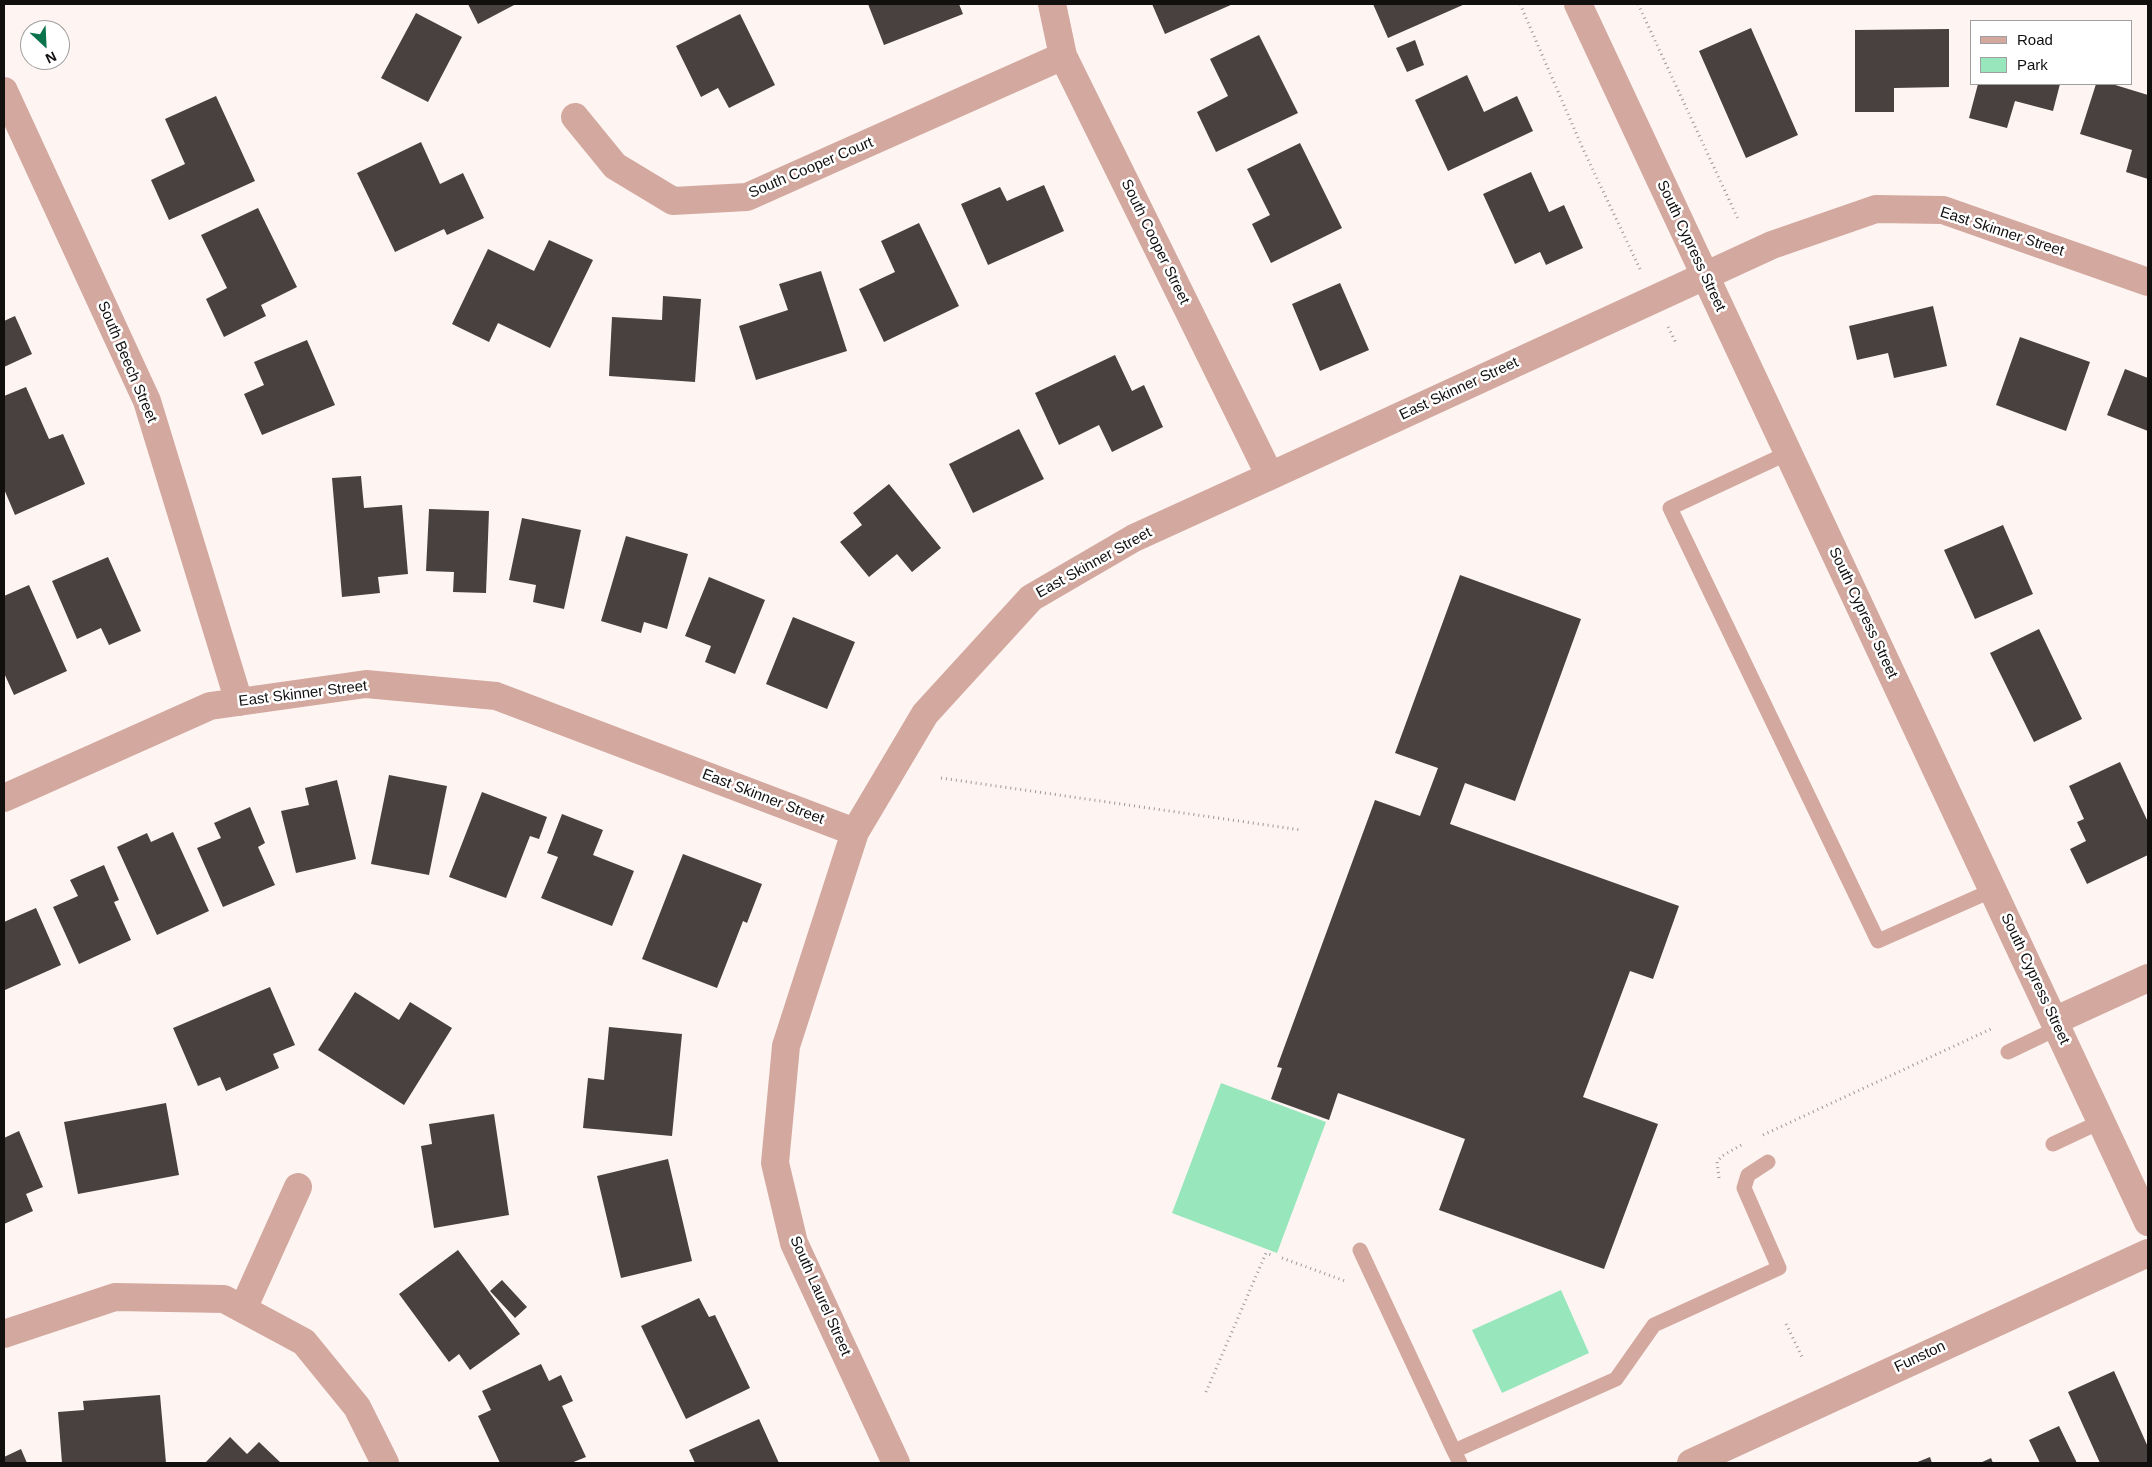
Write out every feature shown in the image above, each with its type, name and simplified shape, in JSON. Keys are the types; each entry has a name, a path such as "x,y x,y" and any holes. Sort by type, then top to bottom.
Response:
{"street":[{"name":"South Cooper Street","path":"1052,4 1063,56 1270,476"},
{"name":"South Cypress Street","path":"1578,4 2148,1222"},
{"name":"South Cooper Court","path":"575,117 615,166 674,201 747,197 1063,56"},
{"name":"South Beech Street","path":"4,91 147,401 239,702"},
{"name":"East Skinner Street","path":"4,798 210,706 366,684 496,696 855,832 925,714 1031,598 1134,538 1772,245 1876,209 1943,210 2148,282"},
{"name":"South Laurel Street","path":"855,832 786,1046 775,1163 794,1243 896,1463"},
{"path":"2056,1024 2148,978"},
{"path":"243,1309 298,1186"},
{"name":"Funston","path":"1691,1463 2148,1253"},
{"path":"4,1334 115,1297 224,1299 304,1342 357,1407 385,1463"}],"lane":[{"path":"1788,453 1670,508 1878,940 1993,890"},
{"path":"2008,1052 2056,1024"},
{"path":"2053,1144 2102,1121"},
{"path":"1360,1250 1457,1457 1616,1379 1654,1325 1779,1268 1744,1188 1748,1175 1768,1162"}],"path":[{"path":"1520,4 1583,149 1676,343"},
{"path":"1638,4 1738,219"},
{"path":"941,778 1301,830"},
{"path":"1760,1136 1996,1027"},
{"path":"1721,1181 1717,1171 1717,1162 1733,1149 1751,1140"},
{"path":"1206,1392 1266,1253 1274,1256"},
{"path":"1786,1324 1803,1358"}],"green space":[{"path":"1221,1083 1326,1122 1277,1253 1172,1213"},
{"path":"1561,1290 1589,1353 1502,1393 1472,1330"}],"building":[{"path":"468,4 516,4 478,24"},
{"path":"868,4 959,4 963,14 884,45"},
{"path":"1152,4 1233,4 1165,34"},
{"path":"1373,4 1465,4 1388,38"},
{"path":"416,13 462,37 428,102 381,78"},
{"path":"740,14 775,85 729,108 718,88 701,97 676,46"},
{"path":"1751,28 1798,135 1746,158 1699,51"},
{"path":"1949,29 1949,87 1894,88 1894,112 1855,112 1855,30"},
{"path":"1259,35 1298,113 1216,152 1197,112 1228,96 1210,59"},
{"path":"1415,40 1424,65 1407,72 1396,48"},
{"path":"1467,75 1484,112 1517,96 1533,131 1448,171 1415,100"},
{"path":"1978,85 2060,85 2053,111 2015,101 2007,128 1969,118"},
{"path":"2096,85 2115,85 2148,95 2148,179 2126,172 2132,150 2080,134"},
{"path":"216,96 255,181 169,220 151,180 185,164 165,119"},
{"path":"421,142 440,184 463,173 484,218 447,235 444,229 395,252 357,173"},
{"path":"1300,143 1342,228 1271,263 1252,224 1270,215 1247,169"},
{"path":"1531,172 1549,212 1564,205 1583,248 1546,265 1540,252 1515,264 1483,194"},
{"path":"1044,185 1064,231 988,265 961,204 1000,187 1007,201"},
{"path":"258,208 297,287 261,305 266,316 224,337 206,299 227,288 201,235"},
{"path":"919,223 959,306 884,342 859,289 895,272 881,241"},
{"path":"549,240 593,260 550,348 498,323 489,342 452,324 488,249 534,271"},
{"path":"821,271 847,351 756,380 739,326 788,310 779,284"},
{"path":"1340,283 1369,350 1320,371 1292,304"},
{"path":"663,296 701,299 695,382 609,376 612,317 662,320"},
{"path":"1933,306 1947,366 1894,378 1888,353 1857,360 1849,326"},
{"path":"15,316 32,354 4,367 4,321"},
{"path":"2020,337 2090,362 2066,431 1996,405"},
{"path":"307,340 335,405 262,435 244,394 264,385 254,362"},
{"path":"1115,355 1132,391 1144,385 1163,427 1112,452 1099,425 1059,445 1035,393"},
{"path":"2125,369 2148,378 2148,431 2107,415"},
{"path":"26,387 49,439 63,434 85,484 15,515 4,489 4,396"},
{"path":"1019,429 1044,479 973,513 949,464"},
{"path":"361,476 364,508 402,505 408,574 378,577 380,593 342,597 332,478"},
{"path":"889,484 941,548 912,572 897,554 869,577 840,542 862,525 853,513"},
{"path":"429,509 489,511 486,593 453,592 454,572 426,571"},
{"path":"522,518 581,530 564,609 533,602 536,585 509,580"},
{"path":"2003,525 2033,594 1975,619 1944,550"},
{"path":"626,536 688,554 667,629 644,622 641,633 601,621"},
{"path":"108,557 141,631 109,645 101,628 77,639 52,581"},
{"path":"1460,575 1581,619 1515,801 1465,783 1450,824 1679,906 1653,979 1630,971 1583,1097 1658,1124 1604,1269 1439,1210 1465,1139 1338,1093 1329,1120 1271,1099 1282,1068 1277,1067 1375,800 1420,816 1438,768 1395,753"},
{"path":"709,577 765,600 735,674 705,662 711,646 685,636"},
{"path":"29,585 67,671 14,695 4,673 4,596"},
{"path":"793,617 855,642 827,709 766,684"},
{"path":"2039,629 2082,719 2034,742 1990,653"},
{"path":"2120,762 2148,822 2148,855 2087,884 2070,849 2086,841 2077,822 2084,819 2069,786"},
{"path":"389,775 447,786 429,875 371,864"},
{"path":"337,780 356,859 296,873 281,811 309,805 305,788"},
{"path":"482,792 547,817 539,839 530,836 506,898 449,877"},
{"path":"250,807 265,843 258,847 275,885 223,907 197,848 221,838 214,823"},
{"path":"562,814 603,830 593,855 634,871 612,926 541,898 558,857 547,853"},
{"path":"173,832 209,911 157,935 117,847 147,833 151,842"},
{"path":"683,854 762,884 747,923 743,921 717,988 642,959"},
{"path":"104,865 119,900 114,902 131,940 79,964 53,907 78,896 70,880"},
{"path":"36,908 61,965 5,990 4,922"},
{"path":"270,987 295,1045 273,1054 279,1068 226,1091 220,1077 198,1086 173,1028"},
{"path":"355,992 399,1020 410,1002 452,1028 404,1105 318,1050"},
{"path":"609,1027 682,1034 672,1136 583,1128 588,1078 604,1080"},
{"path":"166,1103 179,1175 78,1194 64,1122"},
{"path":"494,1114 509,1215 434,1228 421,1146 432,1144 429,1124"},
{"path":"19,1131 43,1187 26,1194 33,1211 4,1224 4,1138"},
{"path":"668,1159 692,1261 621,1278 597,1176"},
{"path":"458,1250 520,1334 470,1370 459,1354 449,1362 399,1294"},
{"path":"502,1280 527,1307 515,1318 490,1291"},
{"path":"699,1298 709,1317 715,1315 750,1388 686,1419 641,1326"},
{"path":"541,1364 549,1381 561,1375 573,1401 562,1406 586,1457 571,1463 500,1463 478,1416 491,1410 482,1391"},
{"path":"2114,1371 2148,1447 2148,1463 2100,1463 2068,1392"},
{"path":"160,1395 166,1463 62,1463 58,1412 84,1410 83,1401"},
{"path":"759,1419 779,1463 695,1463 689,1450"},
{"path":"2059,1426 2077,1463 2040,1463 2029,1440"},
{"path":"230,1437 247,1454 259,1442 281,1463 205,1463"},
{"path":"21,1449 27,1463 4,1463 4,1457"},
{"path":"1930,1457 1932,1463 1915,1463"},
{"path":"1991,1458 1993,1463 1980,1463"}]}
